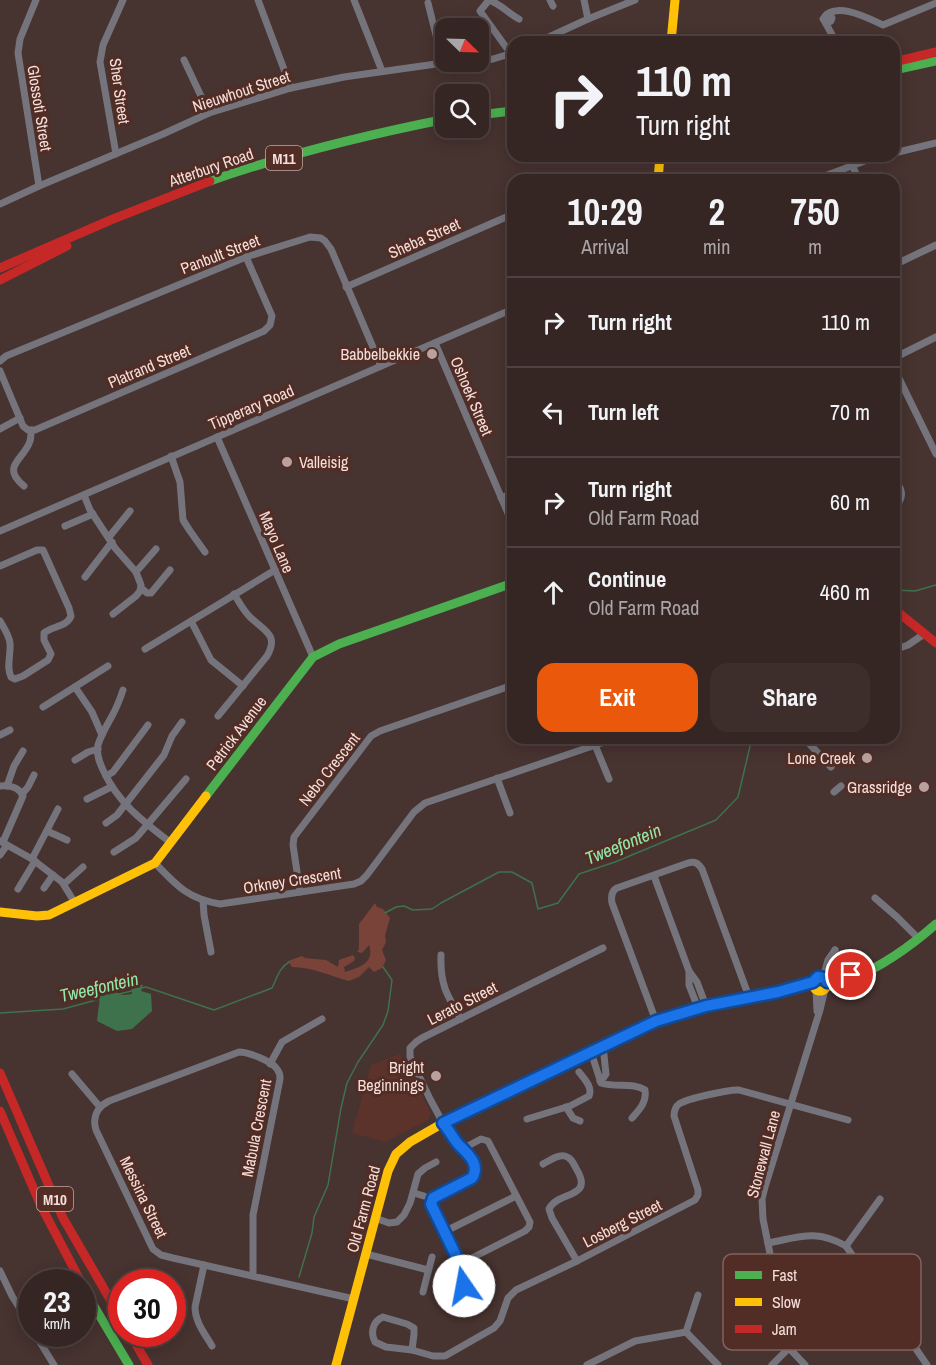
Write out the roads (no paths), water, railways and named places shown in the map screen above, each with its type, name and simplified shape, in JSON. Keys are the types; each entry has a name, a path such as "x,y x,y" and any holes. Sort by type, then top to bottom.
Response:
{"street":[{"name":"Glossoti Street","path":"36,0 20,39 18,53 39,186"},
{"name":"Sher Street","path":"116,154 100,62 103,45 123,0"},
{"path":"258,0 291,88"},
{"path":"354,0 382,71"},
{"path":"507,46 480,11 489,0 507,8 509,13 519,19"},
{"path":"584,0 588,19"},
{"path":"551,36 635,0"},
{"path":"672,36 675,0"},
{"path":"428,3 435,31"},
{"path":"833,36 829,19 833,11 853,11 883,25 936,3"},
{"path":"900,61 936,52"},
{"path":"489,60 507,55"},
{"path":"184,60 208,113"},
{"path":"900,69 936,61"},
{"name":"Nieuwhout Street","path":"0,204 208,113 291,88 344,77 435,64"},
{"path":"489,114 507,112"},
{"name":"Atterbury Road","path":"0,268 117,217 228,175 346,140 435,122"},
{"path":"900,152 936,143"},
{"path":"829,174 862,162"},
{"path":"852,165 856,174"},
{"name":"Atterbury Road","path":"0,280 128,214"},
{"name":"Sheba Street","path":"346,287 507,217"},
{"name":"Panbult Street","path":"0,361 6,356 246,256 303,238 317,237 325,241 331,249 381,366"},
{"path":"900,262 936,245"},
{"name":"Platrand Street","path":"31,430 267,328 272,316 246,256"},
{"name":"Tipperary Road","path":"0,531 507,312"},
{"path":"900,355 936,337"},
{"name":"Oshoek Street","path":"435,343 507,512"},
{"path":"0,371 3,385 23,426 31,430 29,443 16,459 11,471 14,478 24,486"},
{"path":"900,380 936,454"},
{"path":"0,429 20,418"},
{"name":"Mayo Lane","path":"217,437 314,657"},
{"path":"171,456 180,482 183,520 205,552"},
{"path":"900,487 902,496 900,501"},
{"path":"84,495 93,514 136,572 140,581 141,588 136,596 113,614"},
{"path":"501,498 507,496"},
{"path":"86,577 130,511"},
{"path":"64,526 93,514"},
{"path":"136,572 156,549"},
{"path":"0,566 37,550 43,550 71,616 67,622 44,633 44,640 51,654 50,658 17,678 9,674 10,643 0,621"},
{"path":"141,588 151,593 170,570"},
{"path":"145,649 275,570"},
{"name":"Petrick Avenue","path":"0,912 43,916 56,912 155,863 314,657 323,651 507,585"},
{"path":"219,716 271,650 272,641 267,631 250,617 234,594"},
{"path":"900,614 936,643"},
{"path":"191,621 211,660 243,686"},
{"path":"900,648 924,634"},
{"path":"43,707 108,666"},
{"path":"75,687 92,712 102,735"},
{"name":"Nebo Crescent","path":"300,892 292,845 294,837 371,736 507,687"},
{"path":"123,690 102,735 98,749 100,762 111,787 125,804 171,843"},
{"path":"106,823 117,815 164,755 172,736 182,722"},
{"path":"106,776 113,772 148,725"},
{"path":"0,735 10,730"},
{"name":"Orkney Crescent","path":"155,863 188,894 224,904 359,882 421,806 598,744"},
{"path":"810,744 831,767"},
{"path":"595,745 609,779"},
{"path":"75,760 98,749"},
{"path":"22,794 18,790 3,786 23,751"},
{"path":"0,855 22,800 22,794 34,775"},
{"path":"497,778 510,813"},
{"path":"114,852 131,842 148,825 186,779"},
{"path":"834,792 841,786"},
{"path":"87,799 111,787"},
{"path":"18,889 58,809"},
{"path":"47,831 68,840"},
{"path":"4,843 34,860 64,884 75,903"},
{"path":"656,1021 612,903 612,896 617,888 688,863 695,862 700,865 749,997"},
{"path":"64,884 83,867"},
{"path":"44,888 53,875"},
{"path":"654,876 689,971 697,982 702,1007"},
{"path":"875,898 897,916 919,939"},
{"path":"203,900 211,952"},
{"name":"Old Farm Road","path":"336,1365 388,1171 396,1154 410,1142 443,1123 656,1021 702,1007 852,978 891,959 936,924"},
{"name":"Lerato Street","path":"443,1123 410,1057 410,1048 416,1042 603,948"},
{"path":"441,955 443,984 461,1019"},
{"name":"Stonewall Lane","path":"770,1254 762,1199 817,1017 821,984"},
{"path":"270,1064 282,1042 322,1019"},
{"path":"600,1081 606,1074 603,1046"},
{"name":"Mabula Crescent","path":"100,1107 109,1101 239,1052 250,1054 278,1070 280,1079 253,1215 253,1276"},
{"path":"591,1052 601,1083 608,1086 637,1086 645,1090 645,1099 632,1118"},
{"path":"527,1119 586,1098 590,1094 590,1088 579,1072"},
{"name":"M10","path":"0,1073 63,1218 108,1296"},
{"path":"72,1074 100,1107"},
{"name":"Losberg Street","path":"412,1350 442,1356 449,1354 494,1328 501,1318 508,1298 514,1292 697,1198 698,1190 675,1121 674,1111 681,1103 734,1090 790,1104"},
{"path":"790,1104 848,1120"},
{"name":"Messina Street","path":"100,1107 95,1116 96,1130 153,1249 166,1257 354,1299"},
{"path":"566,1107 573,1118 580,1121"},
{"name":"M10","path":"0,1111 41,1206 74,1269"},
{"path":"443,1123 464,1148 476,1171 471,1179 433,1198 431,1208 460,1264 462,1270 460,1283 469,1287"},
{"path":"460,1264 527,1230 530,1225 488,1141 481,1139 464,1148"},
{"path":"543,1164 561,1155 565,1156 572,1161 582,1179 579,1189 553,1203 549,1209 577,1261"},
{"path":"375,1218 389,1223 397,1222 407,1209 420,1172 436,1162"},
{"path":"414,1192 424,1196"},
{"path":"444,1232 516,1196"},
{"path":"846,1246 880,1198"},
{"path":"768,1243 813,1235 825,1236 846,1246 851,1254"},
{"path":"366,1254 428,1270"},
{"path":"423,1292 432,1257"},
{"path":"204,1265 195,1313 198,1323 212,1346"},
{"path":"0,1271 18,1306"},
{"path":"686,1332 698,1296"},
{"name":"M10","path":"96,1308 129,1365"},
{"path":"385,1317 412,1326 414,1334 412,1350 386,1347 376,1343 372,1332 376,1321 385,1317"},
{"path":"587,1365 635,1341 686,1332"},
{"path":"686,1332 718,1365"},
{"path":"43,1347 54,1365"},
{"path":"138,1347 148,1365"},
{"path":"772,1365 787,1350"},
{"path":"791,1350 805,1365"},
{"path":"917,1350 927,1365"}],"waterway":[{"name":"Tweefontein","path":"900,590 915,591 936,585"},
{"name":"Tweefontein","path":"385,913 396,907 404,906 413,910 432,909 499,872 512,872 532,883 538,909 558,903 579,874 615,862 716,820 738,797 751,744"},
{"name":"Tweefontein","path":"142,988 146,987 214,1010 272,988 281,970 289,962"},
{"path":"299,1277 312,1233 314,1217 328,1185 347,1083 383,1025 388,1011 392,980 383,967"},
{"name":"Tweefontein","path":"119,994 132,991"},
{"name":"Tweefontein","path":"0,1013 63,1009 100,999"}],"place":[{"name":"Babbelbekkie","path":"432,354"},
{"name":"Valleisig","path":"287,462"},
{"name":"Lone Creek","path":"867,758"},
{"name":"Grassridge","path":"924,787"},
{"name":"Bright Beginnings","path":"436,1076"}]}
